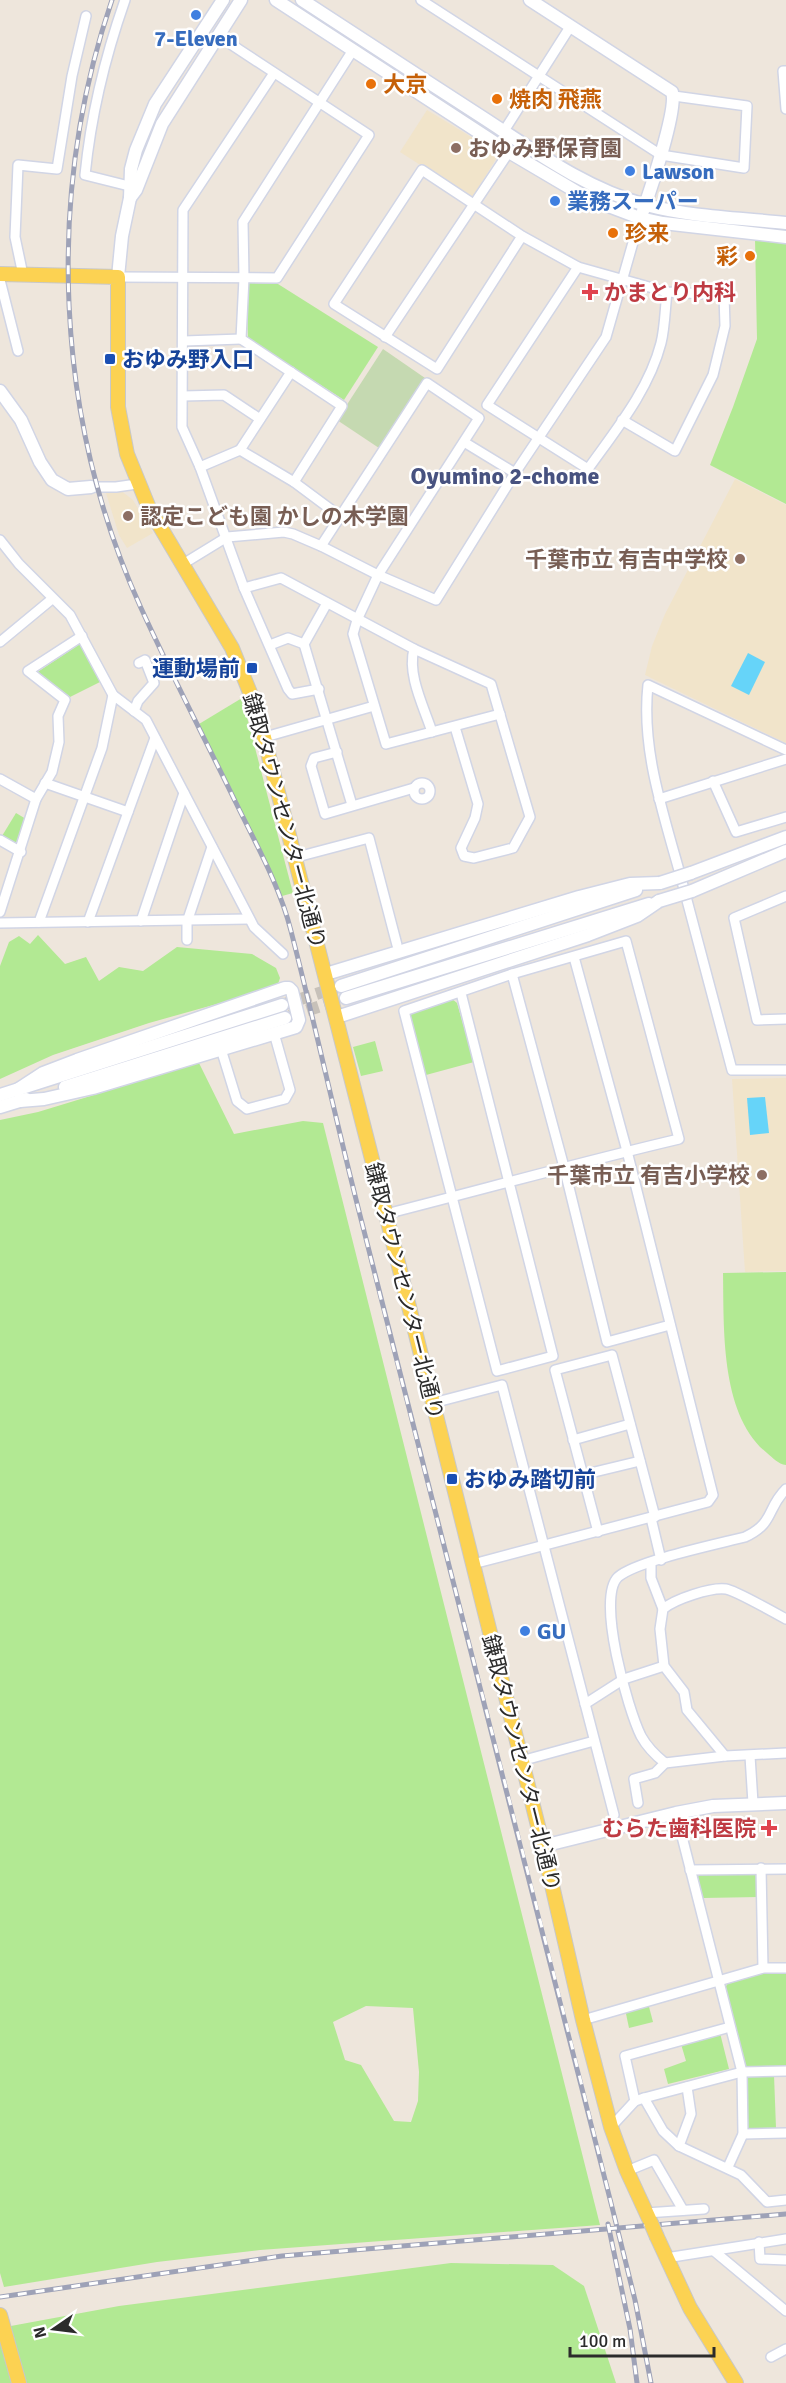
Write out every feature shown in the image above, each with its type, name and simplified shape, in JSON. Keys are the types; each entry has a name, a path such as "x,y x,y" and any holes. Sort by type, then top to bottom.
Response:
{"main road":[{"path":"0,274 118,278"},
{"name":"鎌取タウンセンター北通り","path":"118,278 119,419 127,454 137,484 149,508 232,648 249,686 265,736 337,1017 611,2127 627,2171 690,2308 736,2383"},
{"path":"0,2315 19,2383"}],"street":[{"path":"125,0 101,80 92,123 86,175 129,192"},
{"name":"鎌取タウンセンター北通り","path":"118,278 122,236 136,150 155,104 223,0"},
{"name":"鎌取タウンセンター北通り","path":"129,192 136,190 162,124 241,0"},
{"path":"276,0 509,152 587,198 640,218 786,237"},
{"path":"302,0 588,183 645,205 707,216 786,223"},
{"path":"421,0 661,155 744,168 747,106 674,96 669,89 530,0"},
{"path":"23,275 15,237 18,165 57,169 69,87 86,16"},
{"path":"504,131 570,27"},
{"path":"118,278 277,278 369,135 229,43"},
{"path":"240,339 244,278 243,222 353,50"},
{"path":"786,71 783,71 786,109"},
{"path":"274,73 183,210 182,427 227,537 244,588 288,689 292,694 319,689"},
{"path":"183,564 227,537 284,532 321,546 378,575 436,600 515,473 606,337 640,218 661,155 674,96"},
{"path":"386,337 509,152"},
{"path":"522,236 437,369 334,304 422,170 473,206 578,267 667,292 724,295 725,326 713,375 675,451 622,420"},
{"path":"578,267 487,405 588,469 622,420 655,361 661,342 667,292"},
{"path":"0,280 18,351"},
{"path":"184,340 240,339 342,406 294,482"},
{"path":"200,467 240,450 291,372"},
{"path":"321,546 427,383 479,417 378,575 352,634 386,744 500,714"},
{"path":"0,391 21,420 40,462 52,480 68,489 137,484"},
{"path":"183,396 224,395 260,419"},
{"path":"464,442 515,473"},
{"path":"240,450 294,482 341,517"},
{"path":"0,540 19,564 70,615 113,695 146,720 249,919 254,927 283,954"},
{"path":"244,588 281,578 414,649 491,684 530,817 513,848 474,858 464,856 460,848 475,818 478,804 455,727"},
{"path":"0,642 52,599"},
{"path":"327,603 304,644 352,805"},
{"path":"0,912 2,897 21,852 36,800 52,772 60,742 58,716 65,700 28,671 82,636"},
{"path":"270,645 288,639 304,644"},
{"path":"414,649 411,660 413,671 432,732"},
{"path":"134,711 138,701 154,683 145,660 139,663"},
{"path":"786,750 648,685 645,711 649,749 659,799 732,1070 786,1070"},
{"path":"39,922 102,748 113,695"},
{"path":"265,736 374,705"},
{"path":"88,922 155,738"},
{"path":"337,752 314,758 311,766 325,814 414,788"},
{"path":"659,799 786,759"},
{"path":"0,779 36,800"},
{"path":"712,781 736,832 786,817"},
{"path":"45,783 128,812"},
{"path":"141,921 184,793"},
{"path":"786,837 691,873 343,992 692,891 786,851"},
{"path":"297,857 369,838 397,945"},
{"path":"0,840 21,852"},
{"path":"187,940 187,922 212,847"},
{"path":"326,974 579,897 630,884 660,883"},
{"path":"786,896 734,918 757,1020 786,1019"},
{"path":"337,1017 588,935 637,916 659,901"},
{"path":"0,923 187,922 249,919"},
{"path":"386,1214 452,1197 508,1183 564,1167 680,1139 626,941 512,974 404,1011 452,1197 497,1371 553,1356 508,1183 461,993"},
{"path":"473,1564 708,1502 713,1495 627,1151 574,957"},
{"path":"512,974 564,1167 607,1341 670,1325"},
{"path":"0,1095 18,1095 44,1099 93,1088 274,1033 298,1024 295,1001 289,988 285,988 77,1060 43,1073 18,1095 0,1107"},
{"path":"18,1095 282,1005"},
{"path":"18,1095 285,1018"},
{"path":"221,1049 237,1101 247,1109 285,1100 290,1090 274,1033"},
{"path":"598,1532 555,1370 612,1355 640,1461 661,1560"},
{"path":"433,1403 502,1385 614,1815"},
{"path":"573,1440 630,1424"},
{"path":"582,1475 640,1461"},
{"path":"665,1763 649,1749 640,1735 610,1624 611,1589 617,1578 625,1572 757,1532 765,1525 777,1497 786,1489"},
{"path":"651,1563 651,1578 663,1609 660,1629 664,1666 684,1692 687,1710 726,1756"},
{"path":"663,1609 673,1601 695,1594 726,1589 786,1619"},
{"path":"585,1704 624,1679 664,1666"},
{"path":"521,1761 594,1741"},
{"path":"638,1803 634,1779 655,1773 665,1763 726,1756 786,1753"},
{"path":"750,1756 753,1803"},
{"path":"543,1846 675,1813 713,1806 786,1803"},
{"path":"675,1813 742,2072 743,2134 728,2168"},
{"path":"761,1868 763,1968"},
{"path":"690,1870 786,1869"},
{"path":"583,2020 763,1968 786,1968"},
{"path":"730,2028 625,2056 639,2100 663,2131 679,2146 741,2175 767,2202 786,2200"},
{"path":"611,2127 639,2100 742,2072 786,2071"},
{"path":"679,2146 691,2114 687,2087"},
{"path":"743,2134 786,2133"},
{"path":"627,2171 654,2160 683,2210"},
{"path":"648,2218 683,2210 704,2209"},
{"path":"666,2258 786,2239"},
{"path":"759,2242 760,2259 786,2260"},
{"path":"714,2251 786,2311"},
{"path":"771,2357 786,2349"}],"shaded area":[{"path":"427,110 499,154 472,198 400,152"},
{"name":"千葉市立 有吉中学校","path":"735,479 786,505 786,743 645,675 652,646 665,614"},
{"name":"認定こども園 かしの木学園","path":"120,490 133,500 153,533 127,548 119,535 106,493"},
{"name":"千葉市立 有吉小学校","path":"786,1078 786,1271 745,1272 732,1079"}],"green space":[{"path":"755,238 786,241 786,504 710,465 757,339"},
{"path":"250,283 278,284 378,347 344,400 248,338 246,286"},
{"path":"383,349 425,378 379,448 337,420"},
{"path":"80,644 100,682 70,697 36,673"},
{"path":"242,698 293,893 282,896 199,724"},
{"path":"16,813 26,819 19,841 14,843 2,836"},
{"path":"38,935 65,964 86,957 99,981 119,967 143,971 177,947 252,954 276,968 280,978 277,987 149,1023 53,1055 0,1079 0,966 9,942 19,936 30,944"},
{"path":"452,999 457,1003 474,1062 426,1075 410,1017 412,1012"},
{"path":"375,1041 383,1071 361,1076 353,1047"},
{"path":"199,1063 234,1134 303,1121 323,1123 600,2225 260,2250 157,2262 4,2287 0,2273 0,1120 38,1112","holes":["366,2006 413,2008 419,2072 418,2101 411,2122 394,2121 361,2065 345,2060 333,2022"]},
{"path":"786,1272 786,1465 767,1453 752,1437 740,1417 733,1394 725,1344 723,1273"},
{"path":"700,1873 756,1873 759,1877 759,1897 703,1898 698,1877"},
{"path":"763,1973 786,1973 786,2067 747,2067 745,2065 725,1988 728,1983"},
{"path":"648,2003 653,2022 629,2028 625,2009"},
{"path":"720,2033 729,2069 668,2084 664,2069 686,2061 681,2044"},
{"path":"774,2075 776,2128 751,2129 746,2127 749,2076"},
{"path":"451,2263 553,2265 584,2286 616,2383 0,2383 0,2328 119,2306"}],"water":[{"path":"748,653 765,662 749,695 731,686"},
{"path":"765,1097 769,1133 750,1135 747,1098"}],"tunnel":[{"path":"282,1005 338,987"},
{"path":"290,1016 346,998"}],"railway":[{"path":"112,0 90,75 76,151 69,229 69,307 76,384 91,461 112,536 141,608 267,867 281,899 291,931 353,1187 612,2207 635,2300 651,2383"},
{"path":"0,2297 282,2256 786,2214"},
{"path":"608,2224 630,2329 637,2383"}],"place":[{"name":"7-Eleven","path":"196,15"},
{"name":"大京","path":"371,84"},
{"name":"焼肉 飛燕","path":"497,99"},
{"name":"おゆみ野保育園","path":"456,148"},
{"name":"Lawson","path":"630,171"},
{"name":"業務スーパー","path":"555,201"},
{"name":"珍来","path":"613,233"},
{"name":"彩","path":"750,256"},
{"name":"かまとり内科","path":"590,292"},
{"name":"おゆみ野入口","path":"110,359"},
{"name":"認定こども園 かしの木学園","path":"128,516"},
{"name":"千葉市立 有吉中学校","path":"740,559"},
{"name":"運動場前","path":"252,668"},
{"name":"千葉市立 有吉小学校","path":"762,1175"},
{"name":"おゆみ踏切前","path":"452,1479"},
{"name":"GU","path":"525,1631"},
{"name":"むらた歯科医院","path":"769,1828"}],"district":[{"name":"Oyumino 2-chome","path":"505,476"}]}
